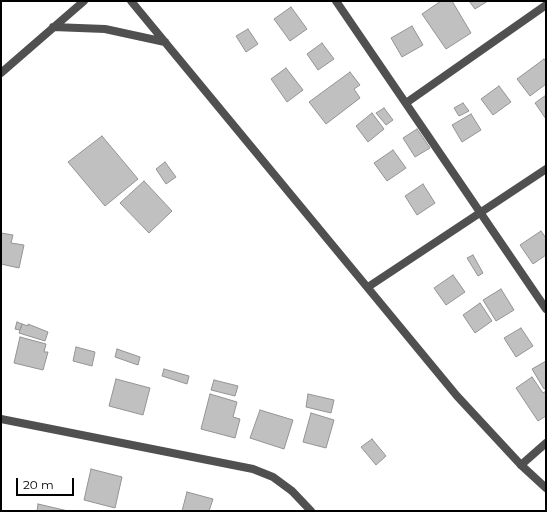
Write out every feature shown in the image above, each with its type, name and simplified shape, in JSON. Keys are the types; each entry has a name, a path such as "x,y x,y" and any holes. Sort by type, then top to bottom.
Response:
{"street":[{"path":"1,73 84,1"},
{"path":"131,1 368,287 456,396 521,465 546,488"},
{"path":"140,1 150,24"},
{"path":"336,1 479,213 546,309"},
{"path":"406,103 546,5"},
{"path":"53,27 106,29 165,42"},
{"path":"368,287 546,168"},
{"path":"1,419 253,469 273,477 292,491 311,511"},
{"path":"521,465 546,443"}],"building":[{"path":"441,1 452,1 471,33 446,49 422,14"},
{"path":"469,1 488,1 475,9"},
{"path":"291,7 307,29 290,41 274,19"},
{"path":"412,26 423,45 402,57 391,38"},
{"path":"248,29 258,44 246,52 236,36"},
{"path":"322,43 334,59 318,70 307,54"},
{"path":"544,59 546,62 546,84 530,96 517,79"},
{"path":"286,68 303,90 287,102 271,79"},
{"path":"350,72 360,85 354,89 360,98 326,124 309,102"},
{"path":"499,86 511,102 493,115 481,99"},
{"path":"546,95 546,119 535,103"},
{"path":"463,103 469,111 459,116 454,108"},
{"path":"384,108 393,120 386,125 376,113"},
{"path":"372,113 384,129 368,142 356,126"},
{"path":"471,114 481,130 462,142 452,125"},
{"path":"417,129 430,148 415,157 403,138"},
{"path":"102,136 138,179 105,206 68,162"},
{"path":"393,150 406,168 387,181 374,163"},
{"path":"165,162 176,177 166,184 156,169"},
{"path":"144,181 172,211 149,233 120,203"},
{"path":"423,184 435,203 417,215 405,196"},
{"path":"541,231 546,238 546,255 533,264 520,245"},
{"path":"1,233 13,235 11,243 24,245 19,268 1,264"},
{"path":"473,255 483,273 478,276 467,258"},
{"path":"453,275 465,292 446,305 434,288"},
{"path":"501,289 514,310 496,321 483,300"},
{"path":"480,303 492,321 475,333 463,315"},
{"path":"17,322 22,324 20,330 15,329"},
{"path":"22,324 28,326 28,324 48,332 45,341 19,333"},
{"path":"521,328 533,346 516,357 504,338"},
{"path":"20,337 46,344 44,352 48,352 43,370 14,363"},
{"path":"76,347 95,352 92,366 73,361"},
{"path":"117,349 140,357 138,365 115,357"},
{"path":"546,361 546,388 544,389 532,369"},
{"path":"164,369 189,376 187,384 162,376"},
{"path":"532,377 543,393 546,391 546,416 538,421 516,388"},
{"path":"116,379 150,388 143,415 109,406"},
{"path":"214,380 238,386 235,396 211,390"},
{"path":"210,394 237,402 233,417 240,419 235,438 201,429"},
{"path":"308,394 334,400 331,413 306,407"},
{"path":"260,410 293,420 284,449 250,438"},
{"path":"311,413 334,420 326,448 303,442"},
{"path":"372,439 386,456 376,465 361,447"},
{"path":"91,469 122,477 115,508 84,500"},
{"path":"187,492 213,499 209,511 182,511"},
{"path":"38,504 68,511 37,511"}]}
